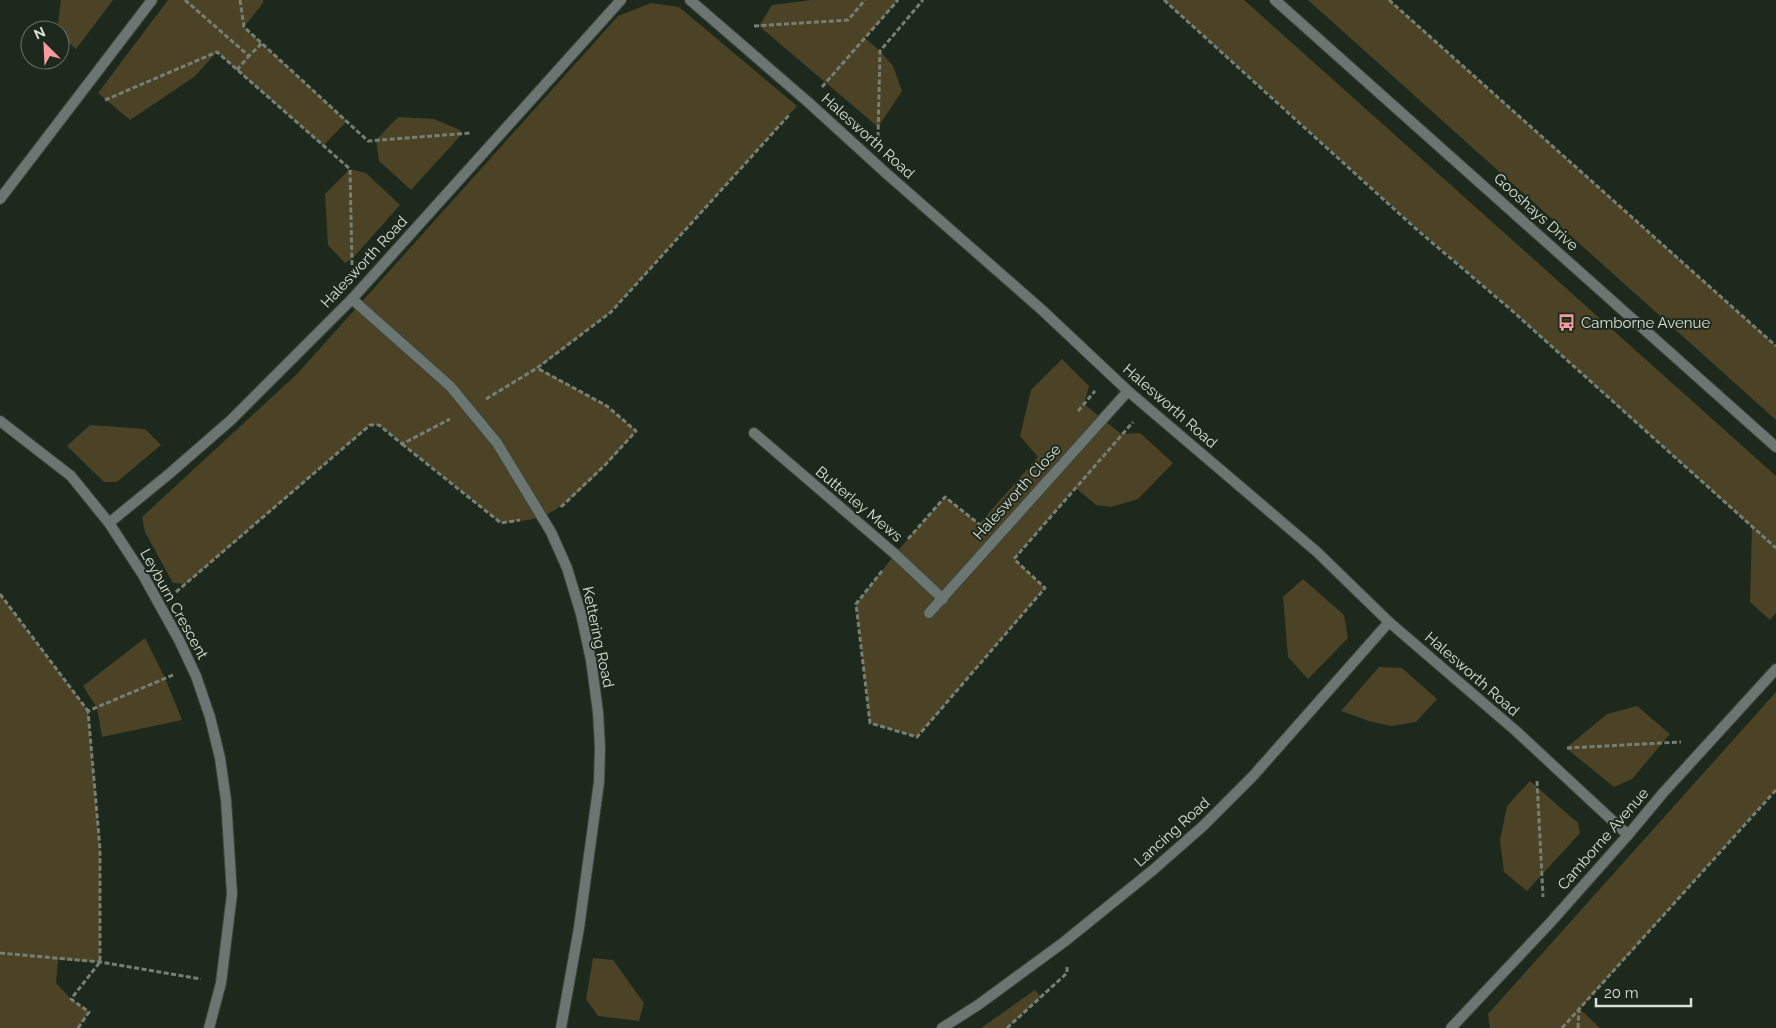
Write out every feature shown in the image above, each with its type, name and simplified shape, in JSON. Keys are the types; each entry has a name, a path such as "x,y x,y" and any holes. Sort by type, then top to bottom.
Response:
{"street":[{"path":"0,199 152,0"},
{"name":"Halesworth Road","path":"109,523 232,420 352,299 621,0"},
{"name":"Halesworth Road","path":"690,0 1042,310 1128,390 1317,552 1389,622 1535,749 1628,835"},
{"name":"Gooshays Drive","path":"1275,0 1776,446"},
{"name":"Kettering Road","path":"352,299 450,386 497,443 551,532 567,568 581,614 591,660 598,712 600,782 579,928 561,1028"},
{"name":"Halesworth Close","path":"929,613 1128,390"},
{"name":"Leyburn Crescent","path":"0,421 71,476 109,523 143,575 179,640 192,666 210,717 220,758 226,800 232,894 221,983 209,1028"},
{"name":"Butterley Mews","path":"754,434 895,554 943,598"},
{"name":"Lancing Road","path":"942,1028 978,1005 1064,942 1153,870 1203,826 1253,776 1389,622"},
{"name":"Camborne Avenue","path":"1451,1028 1545,928 1663,793 1776,669"}],"path":[{"path":"186,0 249,56"},
{"path":"240,0 244,27 368,141 504,131"},
{"path":"724,28 848,20 865,0"},
{"path":"402,444 470,409 537,368 611,312 898,0"},
{"path":"877,165 880,50 923,0"},
{"path":"1164,0 1416,228 1509,308 1776,548"},
{"path":"1389,0 1776,346"},
{"path":"237,70 262,43"},
{"path":"96,103 217,52 350,169 352,299"},
{"path":"160,605 370,425 379,425 501,523 542,517 562,506 605,466 636,432 608,406 537,368"},
{"path":"0,594 88,711 100,850 100,962 71,999 89,1012 78,1028"},
{"path":"88,711 192,666"},
{"path":"1545,928 1535,749 1710,741"},
{"path":"1562,1028 1776,790"},
{"path":"1007,1028 1067,973 1064,942"},
{"path":"0,953 100,962 221,983"},
{"path":"1578,1028 1579,1008"}],"shaded area":[{"path":"61,0 113,0 76,49 70,44 70,20 58,20"},
{"path":"168,0 263,0 263,3 244,27 347,121 323,146 217,52 194,77 130,120 98,93"},
{"path":"811,0 898,0 865,38 893,66 902,91 878,127 759,26 772,5"},
{"path":"1164,0 1244,0 1776,476 1776,613 1770,620 1750,602 1752,527"},
{"path":"1308,0 1389,0 1776,346 1776,420"},
{"path":"651,3 679,7 797,106 611,312 538,368 607,406 636,431 580,491 555,510 533,519 501,523 379,425 370,425 186,584 173,583 145,532 142,517 297,374 618,16"},
{"path":"398,117 434,119 460,130 462,134 411,190 379,161 376,140"},
{"path":"350,169 366,173 400,205 353,258 345,263 328,245 325,194"},
{"path":"1062,359 1089,386 1084,404 1121,434 1140,433 1173,463 1138,499 1111,507 1096,505 1076,488 1014,559 1045,588 917,737 870,723 856,604 895,554 945,497 979,524 1038,457 1020,436 1031,390"},
{"path":"90,425 145,429 161,445 117,482 104,482 67,446"},
{"path":"1303,579 1344,615 1348,638 1308,679 1288,657 1283,597"},
{"path":"0,594 88,711 100,849 100,962 58,960 56,983 71,999 89,1012 78,1028 0,1028"},
{"path":"145,638 165,678 182,720 102,737 97,708 83,686"},
{"path":"1379,667 1402,668 1437,699 1416,722 1391,726 1369,721 1341,711"},
{"path":"1776,692 1776,789 1580,1009 1600,1028 1490,1028 1488,1014"},
{"path":"1637,706 1670,734 1632,779 1614,787 1566,748 1607,714"},
{"path":"1530,781 1578,823 1580,833 1527,891 1504,872 1500,840 1507,806"},
{"path":"593,958 613,960 644,1003 639,1021 598,1016 586,999"},
{"path":"1035,990 1041,997 1007,1028 981,1028"}],"place":[{"name":"Camborne Avenue","path":"1567,323"}]}
